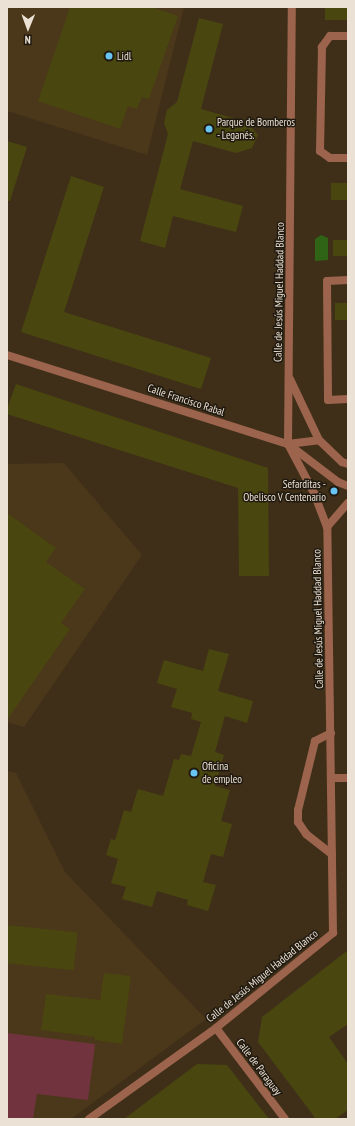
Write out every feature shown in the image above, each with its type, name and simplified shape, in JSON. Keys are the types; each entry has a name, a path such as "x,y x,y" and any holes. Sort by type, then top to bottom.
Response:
{"street":[{"name":"Calle de Jesús Miguel Haddad Blanco","path":"89,1119 216,1028 333,933 332,778 327,527 314,493 288,444 292,7"},
{"path":"348,36 330,36 322,47 320,151 330,158 348,158"},
{"path":"348,280 328,280 328,400 348,399"},
{"name":"Calle Francisco Rabal","path":"7,355 288,444 338,482 348,486"},
{"path":"289,377 319,440 342,462 348,464"},
{"path":"288,444 319,440"},
{"path":"327,527 348,503"},
{"path":"331,733 315,741 298,810 298,822 306,834 332,854"},
{"path":"332,778 348,778"},
{"name":"Calle de Paraguay","path":"216,1028 285,1119"}],"shaded area":[{"path":"7,7 184,7 147,155 7,111"},
{"path":"321,235 328,238 328,260 315,261 315,239"},
{"path":"64,463 142,555 24,727 7,722 7,464"},
{"path":"7,771 16,773 65,872 206,1019 71,1119 7,1119"},
{"path":"7,1033 95,1044 88,1100 37,1094 33,1119 7,1119"}],"building":[{"name":"Lidl","path":"70,7 152,7 178,16 149,99 142,97 137,109 128,106 120,129 38,101"},
{"path":"325,7 348,7 348,20 325,20"},
{"name":"Parque de Bomberos - Leganés.","path":"199,18 223,24 201,109 247,122 258,135 252,148 236,153 193,141 180,189 243,206 236,232 173,216 165,248 140,241 168,134 164,123 167,110 177,102"},
{"path":"7,141 27,147 10,201 7,201"},
{"path":"71,176 104,187 64,312 211,358 201,389 21,332"},
{"path":"331,183 348,183 348,200 331,200"},
{"path":"333,240 348,240 348,256 333,256"},
{"path":"335,303 348,303 348,320 335,320"},
{"path":"16,384 268,468 269,576 239,576 238,488 7,414 7,409"},
{"path":"7,513 56,548 46,562 85,589 61,623 70,629 7,720"},
{"name":"Oficina de empleo","path":"209,649 229,654 218,691 253,701 247,723 225,716 215,752 224,755 215,786 230,790 221,821 232,824 223,857 211,854 203,882 216,885 208,911 187,905 188,900 157,891 152,907 122,899 126,887 111,883 118,859 106,855 111,839 115,840 124,810 131,812 138,789 163,796 174,759 179,760 181,754 191,756 201,722 191,719 192,713 171,707 177,689 157,683 164,660 203,671"},
{"path":"7,925 78,932 74,970 7,963"},
{"path":"348,950 348,1024 329,1037 348,1064 348,1110 335,1119 316,1119 258,1042 262,1017"},
{"path":"104,973 131,976 122,1044 95,1040 95,1037 41,1030 46,994 100,1000"},
{"path":"197,1064 227,1065 269,1119 124,1119"}],"place":[{"name":"Lidl","path":"109,56"},
{"name":"Parque de Bomberos - Leganés.","path":"209,129"},
{"name":"Sefarditas - Obelisco V Centenario","path":"334,491"},
{"name":"Oficina de empleo","path":"194,773"}]}
